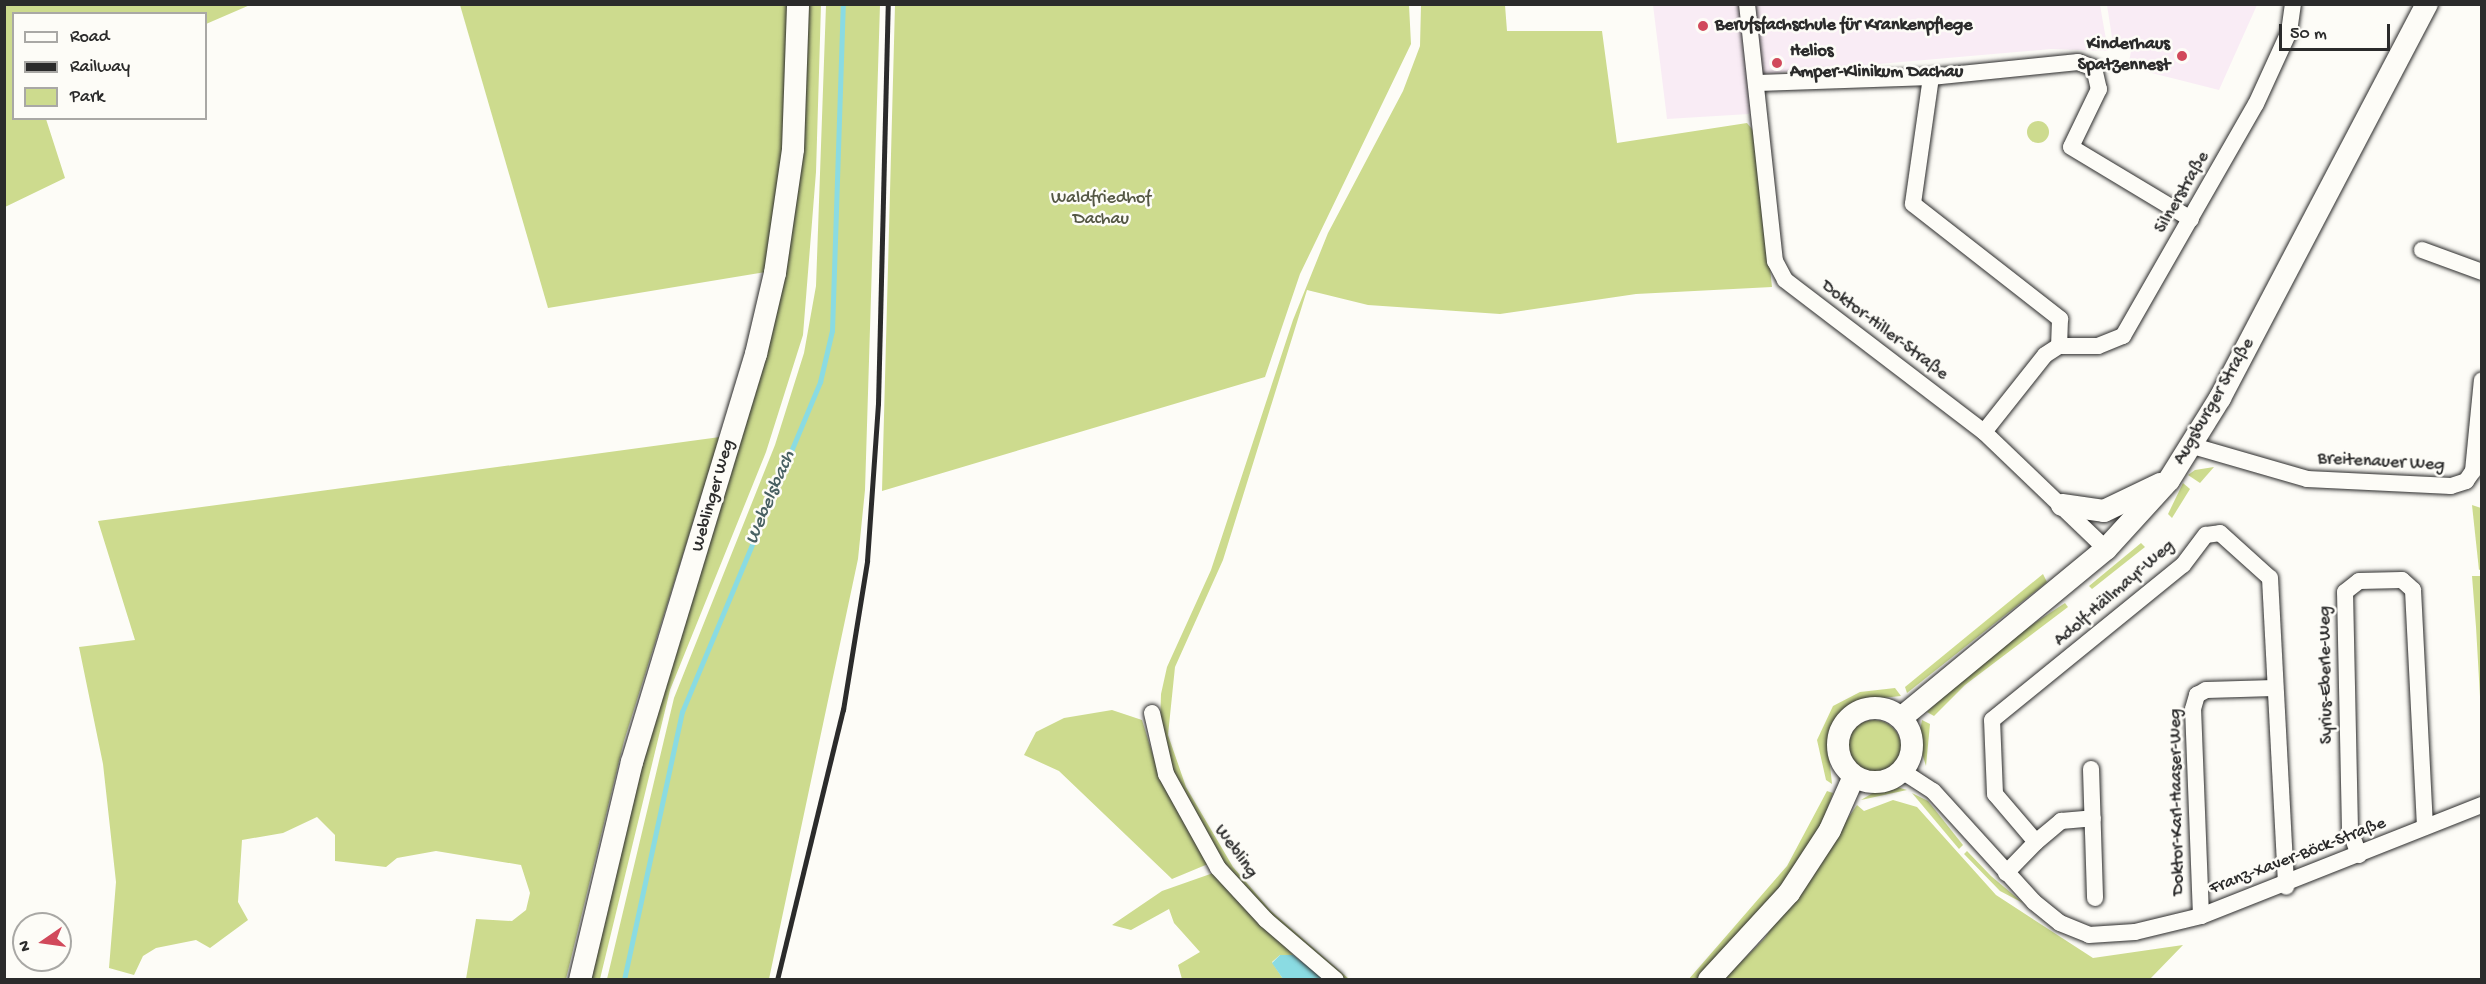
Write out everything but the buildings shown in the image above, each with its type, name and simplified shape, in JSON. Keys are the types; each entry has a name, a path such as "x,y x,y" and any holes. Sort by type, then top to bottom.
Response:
{"main road":[{"name":"Weblinger Weg","path":"580,980 632,762 753,365 775,273 793,149 798,4"},
{"name":"Augsburger Straße","path":"1901,718 2106,549 2169,480 2193,446 2427,4"},
{"path":"2062,505 2118,508 2169,480"},
{"path":"1879,708 1901,718 1912,750 1902,771 1879,782 1854,776 1838,745 1846,722 1879,708"},
{"path":"1709,980 1789,893 1830,830 1854,776"}],"street":[{"name":"Doktor-Hiller-Straße","path":"1747,4 1758,83 1775,261 1785,280 1984,432 2106,549"},
{"name":"Silnerstraße","path":"2059,346 2098,346 2123,336 2256,104 2289,32 2293,4"},
{"path":"1758,83 1931,77 2078,62 2094,68 2099,89 2071,147 2191,219"},
{"path":"1931,77 1913,204 2060,319 2059,346 2045,355 1984,432"},
{"path":"2422,250 2481,272"},
{"name":"Breitenauer Weg","path":"2193,446 2307,479 2451,486 2466,481 2473,471 2481,386"},
{"name":"Adolf-Hällmayr-Weg","path":"2036,842 1995,794 1992,720 2183,565 2206,536 2220,533 2233,542 2270,578 2286,886"},
{"name":"Syrius-Eberle-Weg","path":"2359,855 2350,830 2344,592 2359,581 2402,580 2413,590 2425,827"},
{"name":"Doktor-Karl-Haaser-Weg","path":"2201,916 2193,709 2197,695 2206,690 2275,688"},
{"name":"Webling","path":"1152,713 1166,774 1218,868 1266,921 1336,980"},
{"path":"2091,769 2096,898"},
{"name":"Franz-Xaver-Böck-Straße","path":"1902,771 1933,791 2006,873 2060,923 2089,935 2135,932 2201,916 2286,886 2481,805"},
{"path":"2006,873 2036,842 2061,821 2093,818"}],"shaded area":[{"name":"Kinderhaus Spatzennest","path":"2107,4 2257,5 2219,90 2128,67 2132,46 2113,44"},
{"name":"Helios Amper-Klinikum Dachau","path":"1653,5 2100,5 2108,51 2051,49 1765,74 1749,114 1667,119"}],"green space":[{"path":"5,4 250,4 207,24 207,12 12,12 12,120 46,120 65,178 5,207"},
{"path":"460,5 791,5 785,149 766,272 548,308"},
{"path":"806,5 821,5 816,172 803,335 766,452 670,690 600,979 587,980 622,820 751,398"},
{"path":"826,5 880,5 865,490 858,559 769,979 607,979 674,698 775,445 804,353 816,286"},
{"name":"Waldfriedhof Dachau","path":"895,5 1409,5 1411,44 1300,274 1265,377 882,491"},
{"path":"1421,5 1505,5 1507,31 1602,31 1617,143 1747,123 1756,134 1772,287 1636,294 1500,314 1368,305 1307,290 1223,560 1175,667 1168,735 1186,787 1233,867 1271,911 1349,979 1343,979 1281,927 1216,855 1173,771 1160,726 1161,694 1167,667 1211,570 1293,320 1328,233 1403,91 1420,46"},
{"path":"2038,121 2046,124 2049,132 2046,140 2038,143 2030,140 2027,132 2030,124"},
{"path":"720,437 624,741 566,979 466,979 476,919 512,921 526,910 530,893 521,865 436,851 397,858 386,867 335,861 335,835 317,817 283,833 242,840 238,902 248,920 210,948 196,940 156,948 143,956 134,975 109,968 116,882 103,764 79,647 135,640 98,521"},
{"path":"2214,467 2200,483 2188,475 2195,470"},
{"path":"2183,483 2190,489 2172,518 2168,514"},
{"path":"2472,505 2481,508 2481,569 2479,570"},
{"path":"2141,543 2145,547 2092,589 2089,586"},
{"path":"2043,574 2047,582 1907,693 1905,687"},
{"path":"2472,576 2481,576 2481,714 2476,627"},
{"path":"2065,603 2068,607 1965,685 1934,716 1927,712 1994,650"},
{"path":"1895,688 1901,696 1863,700 1834,723 1828,746 1832,784 1826,780 1817,740 1833,706 1860,692"},
{"path":"1112,710 1142,720 1161,781 1208,864 1172,879 1059,771 1024,755 1036,732 1064,718"},
{"path":"1869,720 1879,720 1889,724 1897,732 1901,747 1897,762 1889,770 1879,774 1869,774 1859,770 1851,762 1847,752 1847,742 1851,732 1859,724"},
{"path":"1922,720 1930,724 1926,766 1918,741"},
{"path":"1897,787 1907,790 1861,800 1876,791"},
{"path":"1827,791 1833,793 1822,823 1783,888 1701,979 1688,980 1787,866"},
{"path":"1912,793 1928,801 1963,845 1959,849"},
{"path":"1893,800 1917,807 1996,895 2093,958 2183,945 2150,979 1723,980 1764,939 1857,805 1864,811"},
{"path":"1967,851 1991,876 2023,903 2000,891 1964,854"},
{"path":"1216,872 1293,955 1280,955 1272,962 1283,979 1182,979 1178,965 1200,952 1174,923 1169,909 1131,930 1112,925 1162,891"}],"water":[{"path":"1280,955 1293,955 1324,979 1283,979 1272,963"}],"waterway":[{"name":"Webelsbach","path":"624,980 682,712 820,382 832,331 843,4"}],"railway":[{"path":"777,980 843,710 867,561 878,404 888,4"}],"place":[{"name":"Berufsfachschule für Krankenpflege","path":"1703,26"},
{"name":"Kinderhaus Spatzennest","path":"2182,56"},
{"name":"Helios Amper-Klinikum Dachau","path":"1777,63"}]}
